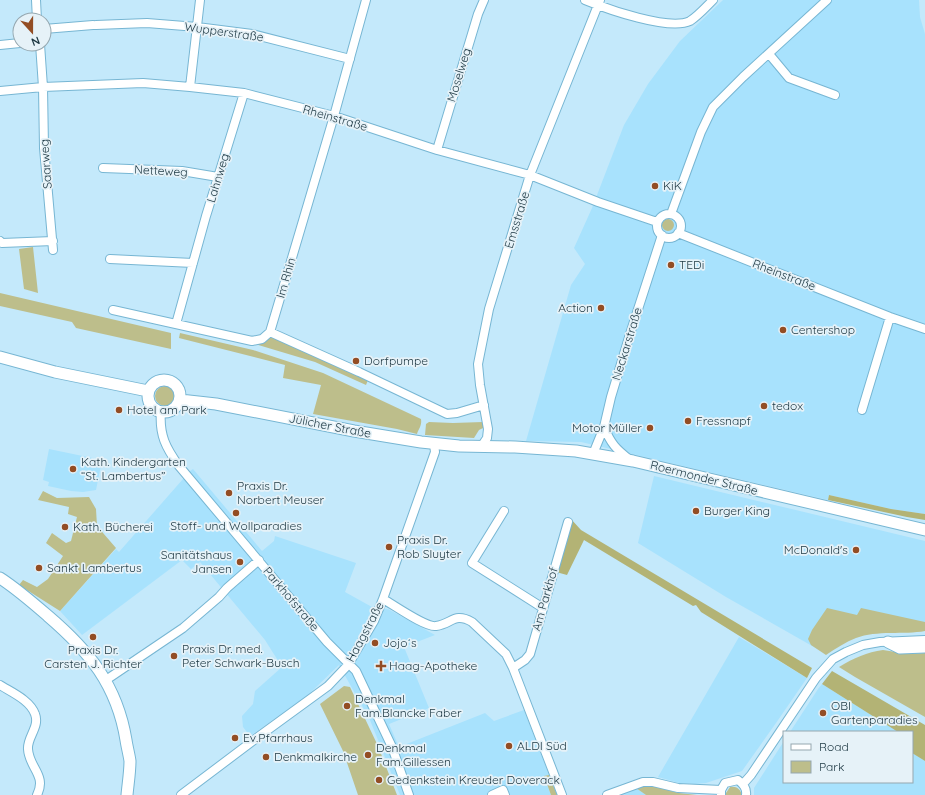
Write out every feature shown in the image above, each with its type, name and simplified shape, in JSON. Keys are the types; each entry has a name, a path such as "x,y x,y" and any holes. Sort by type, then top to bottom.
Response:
{"main road":[{"path":"0,357 55,372 148,391"},
{"path":"162,379 168,380 174,382 179,387 181,393 180,400 174,409 168,412 161,412 152,407 149,403 148,391 156,381 162,379"},
{"name":"Jülicher Straße","path":"180,400 201,402 354,432 434,444 480,447"},
{"name":"Roermonder Straße","path":"480,447 515,447 576,451 633,461 925,530"},
{"path":"0,578 39,608 76,640 106,680 114,695 124,726 130,761 127,789"},
{"path":"888,642 900,648 925,647"}],"street":[{"path":"36,0 37,12"},
{"path":"190,87 200,0"},
{"name":"Im Rhin","path":"270,332 334,116 366,0"},
{"name":"Moselweg","path":"437,150 478,14 484,0"},
{"path":"585,0 600,3 654,22 670,24 691,20 713,0"},
{"path":"671,214 701,132 713,107 743,77 827,0"},
{"name":"Emsstraße","path":"480,447 487,438 488,429 480,385 478,364 488,316 530,175 600,3"},
{"name":"Wupperstraße","path":"52,28 147,23 197,27 252,34 350,59"},
{"path":"0,44 12,43"},
{"name":"Saarweg","path":"41,52 44,148 53,241 52,250"},
{"path":"769,54 789,78 835,95"},
{"name":"Rheinstraße","path":"0,91 43,87 143,83 244,93 334,116 437,150 530,175 598,202 657,222"},
{"name":"Lahnweg","path":"176,324 218,177 244,93"},
{"name":"Netteweg","path":"103,168 182,171 218,177"},
{"path":"662,235 657,227 657,222 663,215 671,214 675,216 680,223 678,233"},
{"name":"Rheinstraße","path":"662,235 669,237 678,233 890,317 925,329"},
{"name":"Neckarstraße","path":"593,454 604,427 611,396 662,235"},
{"path":"0,241 2,243 53,241"},
{"path":"110,260 193,263"},
{"path":"113,310 233,338 252,341 262,339 270,332 447,414 457,413 484,405"},
{"path":"862,410 890,317"},
{"name":"Parkhofstraße","path":"161,412 160,423 163,439 171,456 327,642 356,671 384,730 409,795"},
{"path":"604,427 610,441 619,451 633,461"},
{"name":"Haagstraße","path":"181,795 272,726 308,702 328,686 348,664 374,621 383,599 435,452 434,444"},
{"path":"504,511 472,563 543,608"},
{"name":"Am Parkhof","path":"513,668 525,660 530,654 568,522"},
{"path":"106,680 183,628 259,560"},
{"path":"383,599 427,625 436,626 460,618 472,622 506,654 513,668 562,795"},
{"path":"743,784 751,775 816,678 833,660 846,652 863,645 925,640"},
{"path":"0,685 29,705 35,714 36,722 28,744 28,750 41,779 41,788 38,795"},
{"path":"608,795 643,782 653,782 678,788 721,792 725,783 738,780 743,784 746,795"},
{"path":"492,795 503,790 505,795"}],"shaded area":[{"path":"723,0 919,0 920,17 925,34 925,514 891,509 829,495 828,500 581,442 526,441 571,285 585,264 574,248 592,208 624,125 648,84 680,41"},
{"name":"Kath. Kindergarten “St. Lambertus”","path":"49,449 102,460 96,490 83,492 71,491 48,486 49,482 43,480"},
{"path":"193,469 262,551 274,541 275,536 356,563 345,592 372,607 388,609 435,635 404,647 429,708 389,724 399,747 485,713 494,721 524,710 549,775 544,777 551,795 400,795 370,720 339,665 308,695 250,736 243,727 242,716 253,704 255,691 282,667 265,640 200,562 191,569 182,560 82,635 60,611 116,549 119,552"},
{"path":"654,476 925,541 925,623 875,621 821,651 726,597 638,543"},
{"path":"829,495 891,509 925,514 925,520 828,500"},
{"path":"571,519 581,530 812,668 807,678 701,612 696,605 693,606 584,540 567,575 556,572"},
{"path":"739,637 807,678 742,771 706,783 695,784 679,783 658,777"},
{"path":"832,671 925,725 925,761 913,754 913,731 896,731 822,684"},
{"path":"822,684 896,731 791,731"},
{"path":"783,743 783,783 913,783 913,754 925,761 925,795 754,795 754,788"},
{"path":"636,788 646,795 616,795"}],"green space":[{"path":"668,219 672,221 674,225 672,229 668,231 664,229 662,225 664,221"},
{"path":"33,247 38,293 24,289 19,249"},
{"path":"0,293 171,333 171,349 76,328 72,322 0,306"},
{"path":"180,333 253,350 323,373 421,419 420,427 417,434 313,414 321,385 283,378 285,365 179,338"},
{"path":"275,336 368,380 366,385 315,362 255,344"},
{"path":"165,386 172,389 175,396 172,403 165,406 158,403 155,396 158,389"},
{"path":"429,422 483,422 483,428 479,430 474,438 425,435 426,424"},
{"path":"43,491 57,498 89,497 96,509 97,526 116,548 60,611 19,585 23,580 37,587 48,579 63,556 46,543 52,533 66,543 71,541 77,517 68,514 69,507 38,500"},
{"path":"827,608 857,615 861,608 925,622 925,631 908,633 882,633 864,636 848,641 826,655 811,645 808,639 812,630"},
{"path":"883,650 908,654 925,653 925,717 839,667 871,652"},
{"path":"344,686 350,687 378,746 397,795 358,795 343,751 320,704"},
{"path":"549,775 557,795 551,795 544,776"},
{"path":"645,784 679,793 697,795 646,795 636,788"},
{"path":"730,787 738,788 742,795 726,795"}],"place":[{"name":"KiK","path":"655,186"},
{"name":"TEDi","path":"671,265"},
{"name":"Action","path":"601,308"},
{"name":"Centershop","path":"783,330"},
{"name":"Dorfpumpe","path":"356,361"},
{"name":"tedox","path":"764,406"},
{"name":"Hotel am Park","path":"119,410"},
{"name":"Fressnapf","path":"688,421"},
{"name":"Motor Müller","path":"650,428"},
{"name":"Kath. Kindergarten “St. Lambertus”","path":"73,469"},
{"name":"Praxis Dr. Norbert Meuser","path":"229,493"},
{"name":"Burger King","path":"696,511"},
{"name":"Stoff- und Wollparadies","path":"236,513"},
{"name":"Kath. Bücherei","path":"65,527"},
{"name":"Praxis Dr. Rob Sluyter","path":"389,547"},
{"name":"McDonald's","path":"856,550"},
{"name":"Sanitätshaus Jansen","path":"240,562"},
{"name":"Sankt Lambertus","path":"39,568"},
{"name":"Praxis Dr. Carsten J. Richter","path":"93,637"},
{"name":"Jojo´s","path":"375,643"},
{"name":"Praxis Dr. med. Peter Schwark-Busch","path":"174,656"},
{"name":"Haag-Apotheke","path":"381,666"},
{"name":"Denkmal Fam.Blancke Faber","path":"347,706"},
{"name":"OBI Gartenparadies","path":"823,713"},
{"name":"Ev.Pfarrhaus","path":"235,738"},
{"name":"ALDI Süd","path":"509,746"},
{"name":"Denkmal Fam.Gillessen","path":"368,755"},
{"name":"Denkmalkirche","path":"266,757"},
{"name":"Gedenkstein Kreuder Doverack","path":"379,780"}]}
